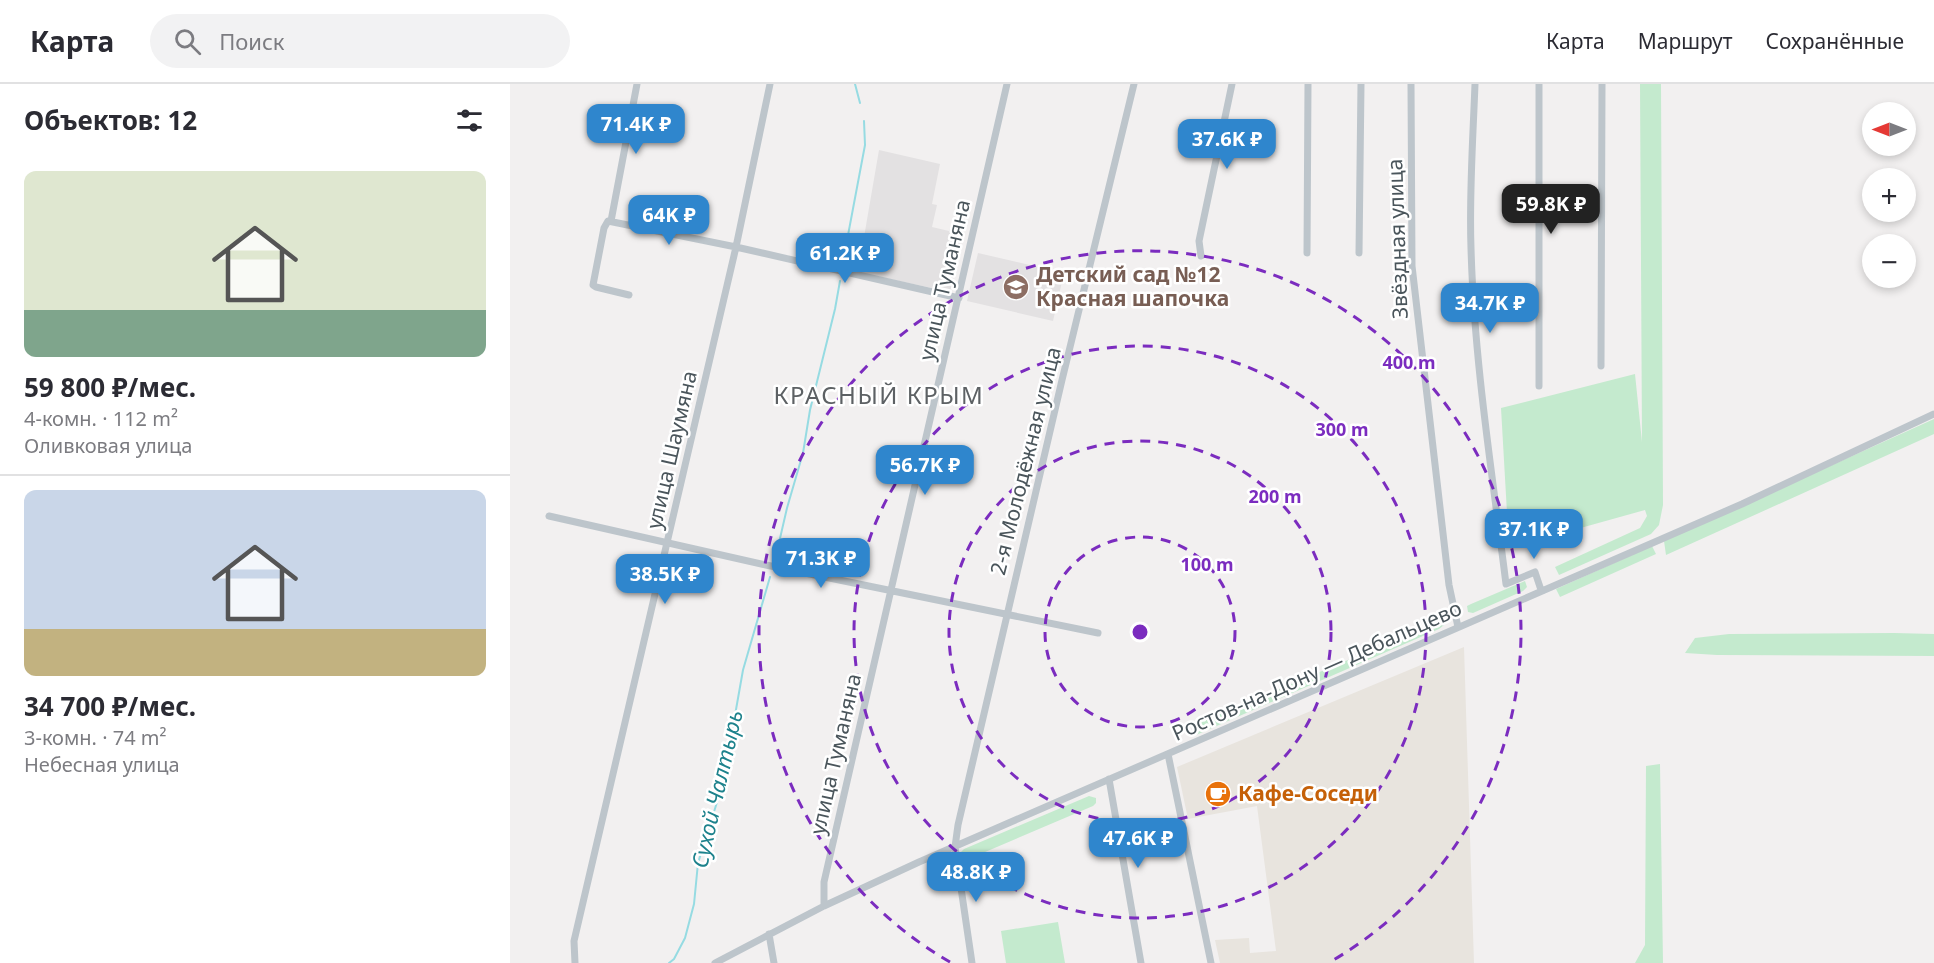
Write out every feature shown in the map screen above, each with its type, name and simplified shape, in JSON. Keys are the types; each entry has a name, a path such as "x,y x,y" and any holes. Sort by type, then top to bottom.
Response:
{"street":[{"path":"611,221 637,84"},
{"name":"улица Шаумяна","path":"575,963 574,941 736,247 770,84"},
{"name":"улица Туманяна","path":"824,906 824,882 1007,84"},
{"name":"2-я Молодёжная улица","path":"972,963 955,847 958,825 1006,615 1134,84"},
{"path":"1201,256 1199,241 1232,84"},
{"path":"1307,253 1308,84"},
{"path":"1359,253 1361,84"},
{"name":"Звёздная улица","path":"1411,84 1412,266 1452,606 1458,627"},
{"path":"1475,84 1471,246 1473,296 1506,584 1535,572 1540,590"},
{"path":"1539,84 1539,386"},
{"path":"1601,366 1602,84"},
{"path":"629,295 593,285 604,228 608,221 736,247 958,298"},
{"name":"Ростов-на-Дону — Дебальцево","path":"715,963 824,906 955,847 1540,590 1742,504 1934,414"},
{"path":"549,516 891,591 1098,633"},
{"path":"1168,754 1210,963"},
{"path":"1109,779 1141,963"},
{"path":"769,934 774,963"}],"shaded area":[{"path":"879,150 940,164 932,204 937,205 932,227 949,231 951,225 965,228 950,292 858,272"},
{"name":"Детский сад №12 Красная шапочка","path":"978,253 1064,273 1053,321 967,301"},
{"path":"1464,647 1474,963 1220,963 1215,940 1249,938 1250,953 1276,951 1257,806 1188,819 1177,767"}],"green space":[{"path":"1640,84 1661,84 1663,505 1659,525 1651,534 1559,575 1555,567 1640,528 1647,516 1645,510 1509,548 1501,408 1635,374 1642,442"},
{"path":"1934,419 1934,434 1666,555 1664,541"},
{"path":"1652,546 1656,554 1560,597 1556,589"},
{"path":"1525,581 1527,587 1523,591 1473,613 1468,612 1467,606"},
{"path":"1444,625 1196,735 1199,723 1426,627"},
{"path":"1729,634 1934,634 1934,656 1685,653 1695,638"},
{"path":"1660,764 1663,963 1635,963 1645,945 1646,766"},
{"path":"1089,796 1096,798 1093,806 964,861 959,858 964,849"},
{"path":"1058,922 1065,963 1006,963 1001,931"}],"waterway":[{"name":"Сухой Чалтырь","path":"855,84 860,103"},
{"name":"Сухой Чалтырь","path":"842,267 865,145 864,121"},
{"name":"Сухой Чалтырь","path":"775,560 803,453 810,410 840,281"},
{"name":"Сухой Чалтырь","path":"669,963 674,959 685,938 694,904 698,863 723,783 743,670 770,577"}],"place":[{"name":"Детский сад №12 Красная шапочка","path":"1016,287"},
{"name":"Кафе-Соседи","path":"1218,794"}],"district":[{"name":"КРАСНЫЙ КРЫМ","path":"879,396"}]}
